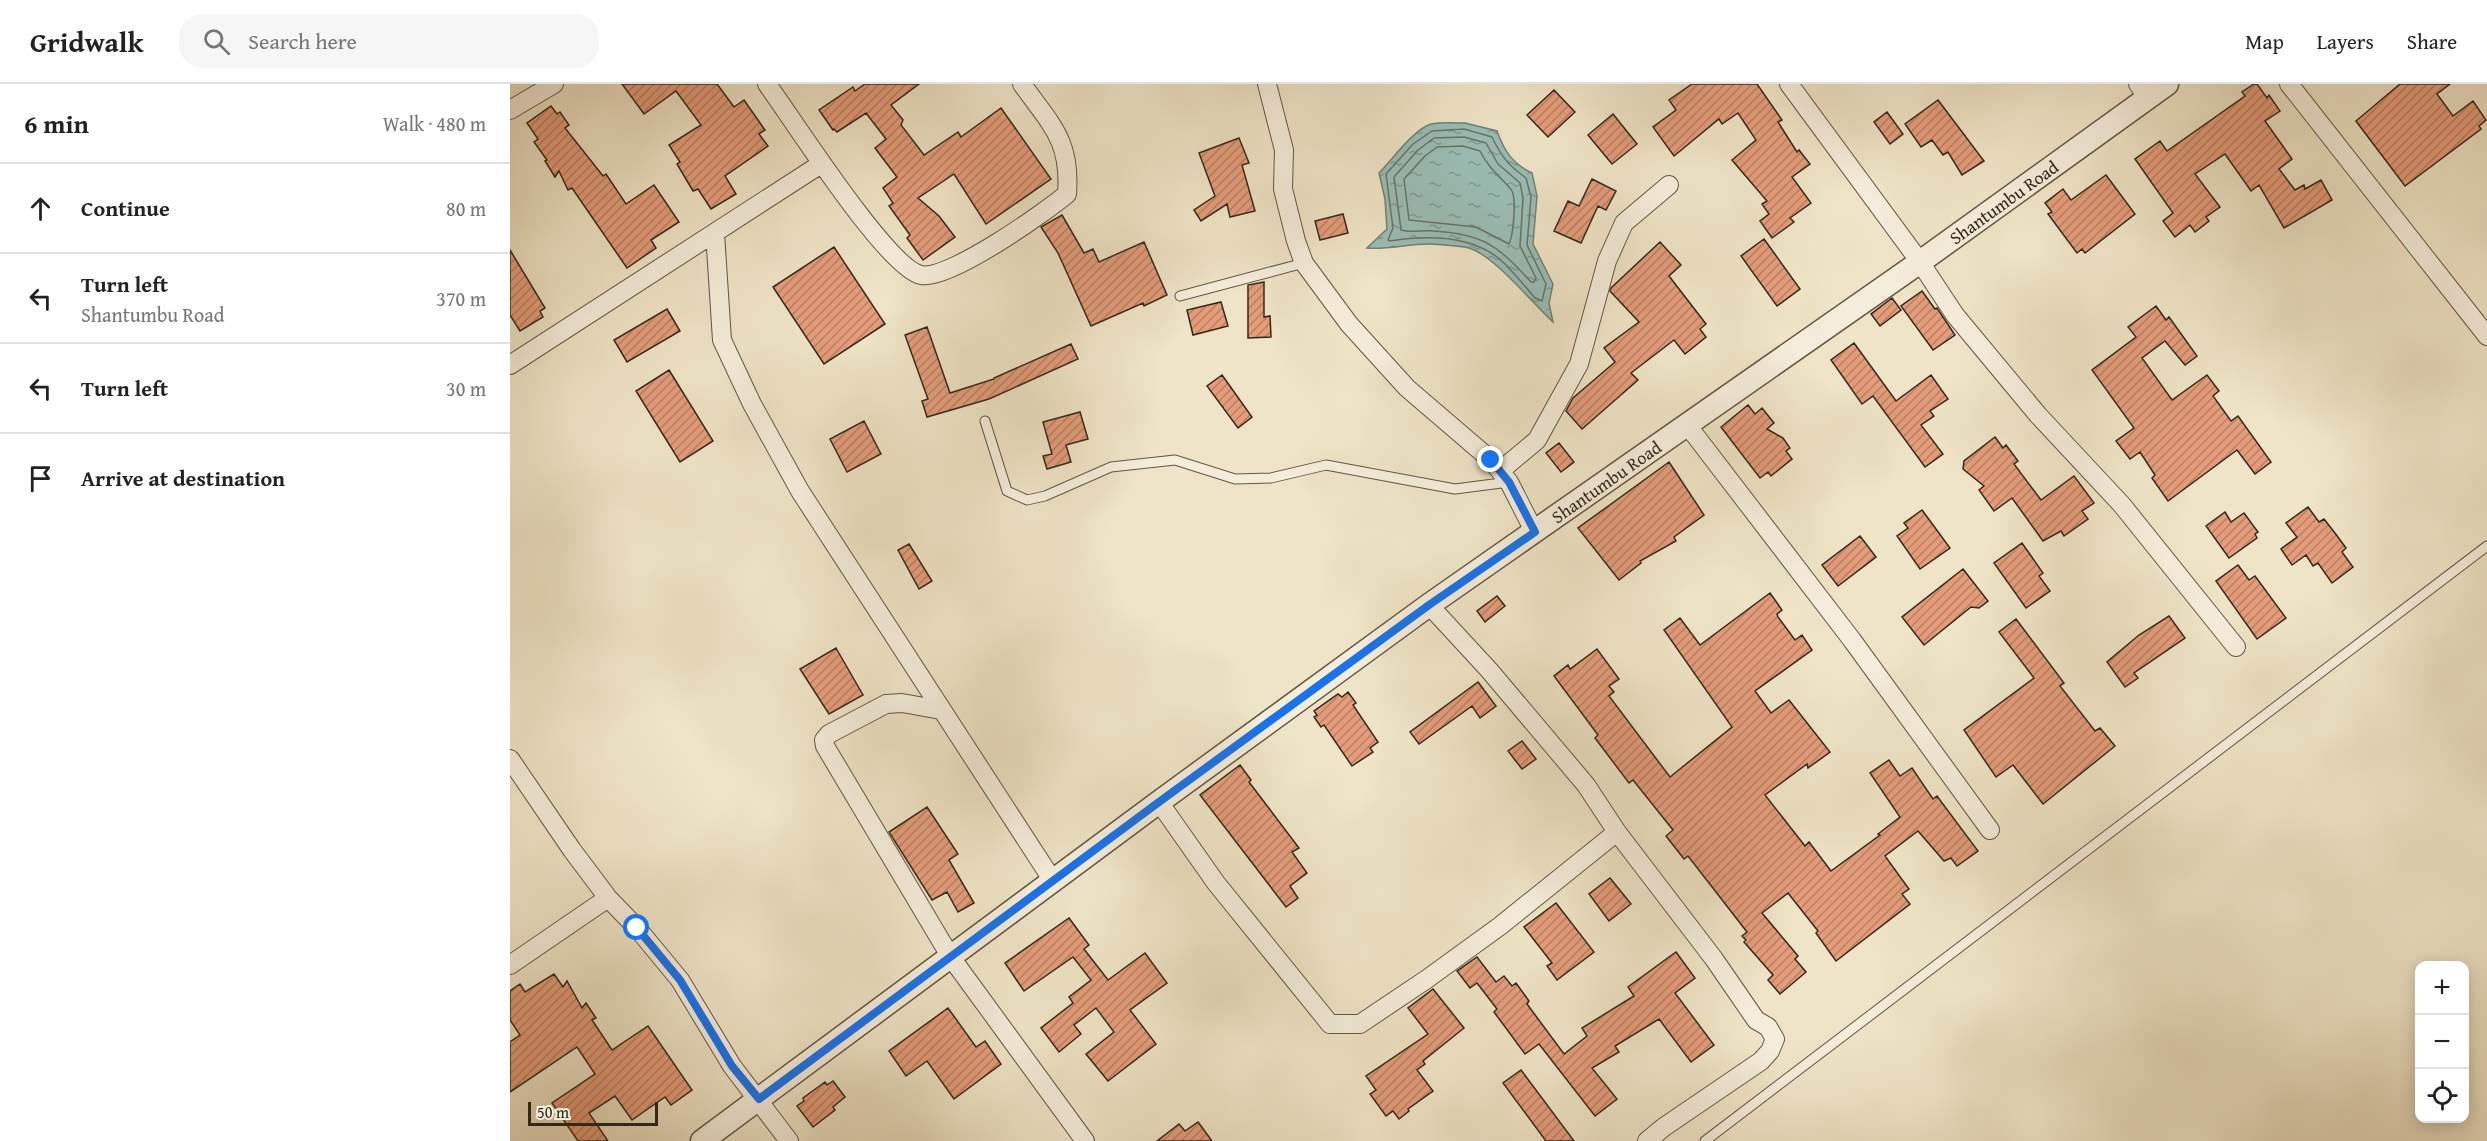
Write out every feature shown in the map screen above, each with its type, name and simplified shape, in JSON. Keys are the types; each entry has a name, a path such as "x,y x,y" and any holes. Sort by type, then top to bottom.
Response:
{"street":[{"path":"510,110 554,84"},
{"path":"767,84 821,164 873,231 903,265 922,276 936,275 1004,238 1045,213 1067,194 1069,168 1061,139 1022,84"},
{"path":"1267,84 1284,150 1283,189 1304,263 1349,324 1407,388 1491,460 1504,477 1535,532"},
{"name":"Shantumbu Road","path":"702,1141 1429,605 1920,262 2143,91 2167,84"},
{"path":"2289,84 2487,336"},
{"path":"1792,85 1920,262 1955,315 2038,415 2122,505 2236,647"},
{"path":"510,364 821,164"},
{"path":"1504,477 1537,440 1579,364 1607,261 1624,223 1669,185"},
{"path":"715,233 722,340 747,394 800,490 1053,881"},
{"path":"1688,426 1852,640 1990,830"},
{"path":"1429,605 1489,670 1586,785 1617,832 1714,959 1756,1020 1768,1027 1775,1039 1770,1051 1761,1061 1647,1141"},
{"path":"941,710 902,703 886,704 829,734 824,740 825,746 950,956 1085,1141"},
{"path":"510,759 608,898 680,980 732,1066 789,1141"},
{"path":"1159,802 1216,883 1330,1024 1360,1024 1417,986 1500,926 1617,832"},
{"path":"510,965 608,898"}],"lane":[{"path":"1180,296 1304,263"},
{"path":"986,421 1007,491 1027,500 1046,496 1111,467 1175,460 1235,478 1271,478 1326,465 1455,489 1504,477"},
{"path":"1706,1141 1934,965 2487,546"}],"water":[{"path":"1435,123 1465,123 1497,131 1510,156 1532,173 1537,196 1533,244 1553,284 1549,303 1553,322 1490,260 1469,248 1424,244 1367,248 1387,229 1385,199 1379,173 1424,127"}],"building":[{"path":"622,84 717,84 734,107 744,100 765,130 759,134 768,146 725,176 736,194 711,209 698,189 693,191 677,164 680,162 669,145 701,125 676,91 644,114"},
{"path":"865,84 919,84 891,105 903,120 901,125 924,155 958,132 961,137 1001,108 1051,179 986,224 954,174 918,198 939,216 955,237 923,260 907,238 910,235 889,206 893,203 883,188 897,177 875,148 886,139 866,113 837,132 833,130 819,110 853,87 855,91"},
{"path":"1692,84 1757,84 1782,120 1778,122 1797,152 1799,150 1810,164 1792,177 1811,203 1790,218 1794,222 1772,238 1760,221 1769,214 1762,204 1767,201 1732,160 1756,140 1738,113 1722,124 1719,119 1674,156 1653,127 1676,110 1669,100"},
{"path":"2257,84 2267,98 2269,95 2280,111 2265,121 2292,159 2279,169 2295,190 2304,185 2305,189 2321,180 2332,200 2284,228 2259,185 2251,191 2225,154 2195,174 2220,207 2206,217 2209,221 2195,232 2190,225 2175,237 2163,221 2173,213 2135,159 2160,141 2167,151 2245,96 2242,92"},
{"path":"2400,84 2450,84 2437,94 2453,116 2473,101 2486,120 2479,126 2481,129 2405,186 2356,121"},
{"path":"1554,90 1575,112 1548,137 1527,115"},
{"path":"1938,100 1984,161 1962,175 1948,152 1943,155 1932,140 1921,147 1905,124"},
{"path":"551,106 557,114 560,112 569,125 565,128 603,176 606,174 626,204 654,185 679,222 651,240 656,248 627,268 572,188 568,190 559,171 555,177 545,161 547,160 534,142 538,139 527,123"},
{"path":"1887,112 1903,134 1890,144 1874,122"},
{"path":"1613,114 1637,144 1612,164 1588,135"},
{"path":"1239,138 1249,163 1242,165 1255,211 1230,217 1227,204 1201,221 1194,210 1215,196 1199,153"},
{"path":"2106,175 2135,214 2085,253 2082,249 2077,253 2048,214 2052,212 2045,203 2063,189 2071,200"},
{"path":"1592,179 1616,191 1606,210 1598,206 1581,243 1554,231 1568,201 1579,206"},
{"path":"1343,214 1348,233 1320,240 1315,221"},
{"path":"1062,215 1084,253 1093,249 1099,262 1144,242 1167,295 1091,326 1058,253 1041,227"},
{"path":"1764,239 1800,289 1777,306 1741,256"},
{"path":"1660,242 1681,265 1669,276 1706,324 1700,329 1706,337 1685,354 1674,340 1631,373 1638,380 1582,429 1566,411 1573,398 1615,362 1604,348 1639,322 1610,291 1611,288"},
{"path":"834,247 885,324 824,364 773,287"},
{"path":"510,250 545,308 540,311 543,317 520,331 510,315"},
{"path":"1264,282 1264,317 1270,316 1271,337 1248,338 1248,285"},
{"path":"1922,291 1935,309 1937,308 1955,335 1933,350 1901,306"},
{"path":"1892,298 1901,310 1880,326 1871,314"},
{"path":"1221,302 1228,326 1193,335 1187,310"},
{"path":"2156,306 2166,320 2169,317 2197,356 2185,365 2165,341 2142,358 2172,400 2207,375 2219,391 2213,396 2231,421 2238,416 2271,462 2255,474 2237,450 2168,501 2152,478 2155,475 2140,452 2130,459 2116,441 2134,428 2092,370 2136,337 2128,327"},
{"path":"667,309 680,331 627,362 614,340"},
{"path":"927,327 950,393 994,379 1071,344 1078,359 989,399 927,417 922,401 928,399 905,335"},
{"path":"1854,343 1896,401 1931,375 1948,399 1930,411 1934,416 1921,425 1943,454 1925,467 1873,396 1862,404 1831,360"},
{"path":"669,370 713,441 680,462 636,391"},
{"path":"1222,375 1252,417 1238,428 1207,386"},
{"path":"1748,405 1755,414 1762,408 1774,423 1767,429 1783,438 1790,448 1786,451 1792,459 1771,476 1768,472 1760,478 1721,427"},
{"path":"1080,412 1088,439 1066,445 1071,462 1047,469 1043,456 1052,454 1043,422"},
{"path":"864,421 881,454 847,472 830,439"},
{"path":"1995,437 2003,448 2006,445 2018,461 2014,464 2041,500 2074,476 2094,503 2082,511 2088,519 2064,536 2061,531 2043,541 2012,498 1994,511 1979,490 1984,486 1963,469 1964,461"},
{"path":"1559,443 1574,462 1561,472 1546,453"},
{"path":"1669,462 1704,515 1674,537 1676,541 1640,561 1641,563 1619,580 1578,528"},
{"path":"2308,507 2319,522 2324,519 2335,533 2346,548 2342,552 2353,567 2332,583 2318,563 2313,566 2306,555 2292,565 2281,549 2297,537 2286,523"},
{"path":"1922,510 1950,548 1920,569 1897,536 1908,528 1904,523"},
{"path":"2225,512 2231,522 2244,513 2258,532 2255,534 2257,538 2229,558 2206,526"},
{"path":"1860,536 1876,557 1838,586 1822,565"},
{"path":"2022,543 2043,573 2039,576 2050,591 2026,608 1994,563"},
{"path":"909,544 932,581 919,589 898,550"},
{"path":"2238,565 2249,580 2255,576 2286,618 2257,639 2216,581"},
{"path":"1963,569 1988,601 1979,608 1971,607 1924,645 1902,617"},
{"path":"1770,593 1782,610 1777,614 1778,617 1795,640 1802,635 1812,650 1755,691 1771,713 1789,700 1830,752 1808,768 1807,764 1765,795 1805,846 1809,842 1831,871 1880,835 1878,834 1900,817 1870,773 1889,760 1900,776 1912,768 1933,799 1937,796 1978,851 1957,866 1951,858 1944,861 1918,831 1885,856 1909,889 1902,894 1910,904 1836,961 1816,933 1818,931 1788,893 1762,913 1798,956 1795,959 1806,972 1780,994 1768,980 1773,975 1744,942 1746,940 1742,936 1747,932 1688,856 1684,859 1666,836 1673,830 1633,780 1629,783 1595,738 1598,735 1554,676 1568,665 1570,669 1597,649 1619,679 1609,686 1614,692 1609,696 1670,777 1732,727 1664,630 1680,618 1700,645"},
{"path":"1497,596 1505,606 1485,622 1477,611"},
{"path":"2169,616 2185,638 2134,673 2138,678 2125,687 2107,662 2139,635"},
{"path":"2016,619 2064,683 2060,686 2095,731 2100,728 2115,746 2043,804 2013,765 1996,777 1964,730 2034,678 1999,632"},
{"path":"836,648 863,695 829,714 800,669"},
{"path":"1478,682 1496,706 1480,718 1472,706 1419,744 1410,732"},
{"path":"1348,692 1356,703 1353,705 1378,742 1370,748 1373,752 1352,766 1324,725 1321,727 1314,717 1317,715 1314,711 1338,694 1342,697"},
{"path":"1522,741 1536,759 1522,769 1508,751"},
{"path":"1240,765 1251,780 1249,782 1299,848 1292,852 1307,873 1290,886 1298,898 1286,907 1200,795"},
{"path":"927,807 958,854 949,860 974,903 958,912 947,892 932,900 889,832"},
{"path":"1610,878 1631,904 1609,921 1589,894"},
{"path":"1556,903 1594,952 1557,980 1547,966 1552,963 1524,927"},
{"path":"1069,918 1089,945 1084,949 1108,980 1145,953 1167,983 1130,1010 1156,1044 1108,1081 1086,1054 1114,1032 1096,1008 1074,1025 1081,1034 1059,1052 1041,1028 1073,1003 1069,997 1091,980 1073,957 1024,991 1005,963"},
{"path":"1676,952 1695,978 1675,993 1714,1045 1691,1062 1659,1019 1615,1046 1619,1052 1592,1068 1617,1099 1595,1116 1539,1044 1525,1054 1494,1012 1497,1009 1477,983 1470,988 1457,971 1477,957 1496,982 1504,976 1512,986 1516,983 1529,1001 1527,1004 1564,1054 1587,1036 1582,1028 1634,996 1628,987"},
{"path":"554,974 563,987 567,981 582,1008 586,1003 596,1018 592,1020 612,1050 648,1026 692,1090 671,1105 665,1097 632,1120 615,1096 589,1113 608,1141 578,1141 552,1103 595,1074 577,1047 510,1092 510,1042 520,1035 510,1020 510,991 520,984 525,992"},
{"path":"1433,989 1464,1028 1423,1061 1425,1064 1417,1070 1433,1091 1408,1109 1409,1111 1399,1119 1393,1111 1386,1116 1370,1094 1376,1090 1366,1076 1428,1034 1408,1008"},
{"path":"948,1008 976,1047 985,1041 1001,1064 954,1099 927,1061 906,1076 889,1051"},
{"path":"1521,1070 1574,1141 1546,1141 1503,1083"},
{"path":"833,1081 845,1097 833,1107 835,1110 813,1127 797,1106 804,1101 803,1098 825,1082 827,1085"},
{"path":"1198,1122 1212,1141 1157,1141 1179,1124 1185,1131"}],"route":[{"path":"637,928 680,980 732,1066 759,1099 1159,802 1429,605 1535,532 1509,482 1491,460"}]}
